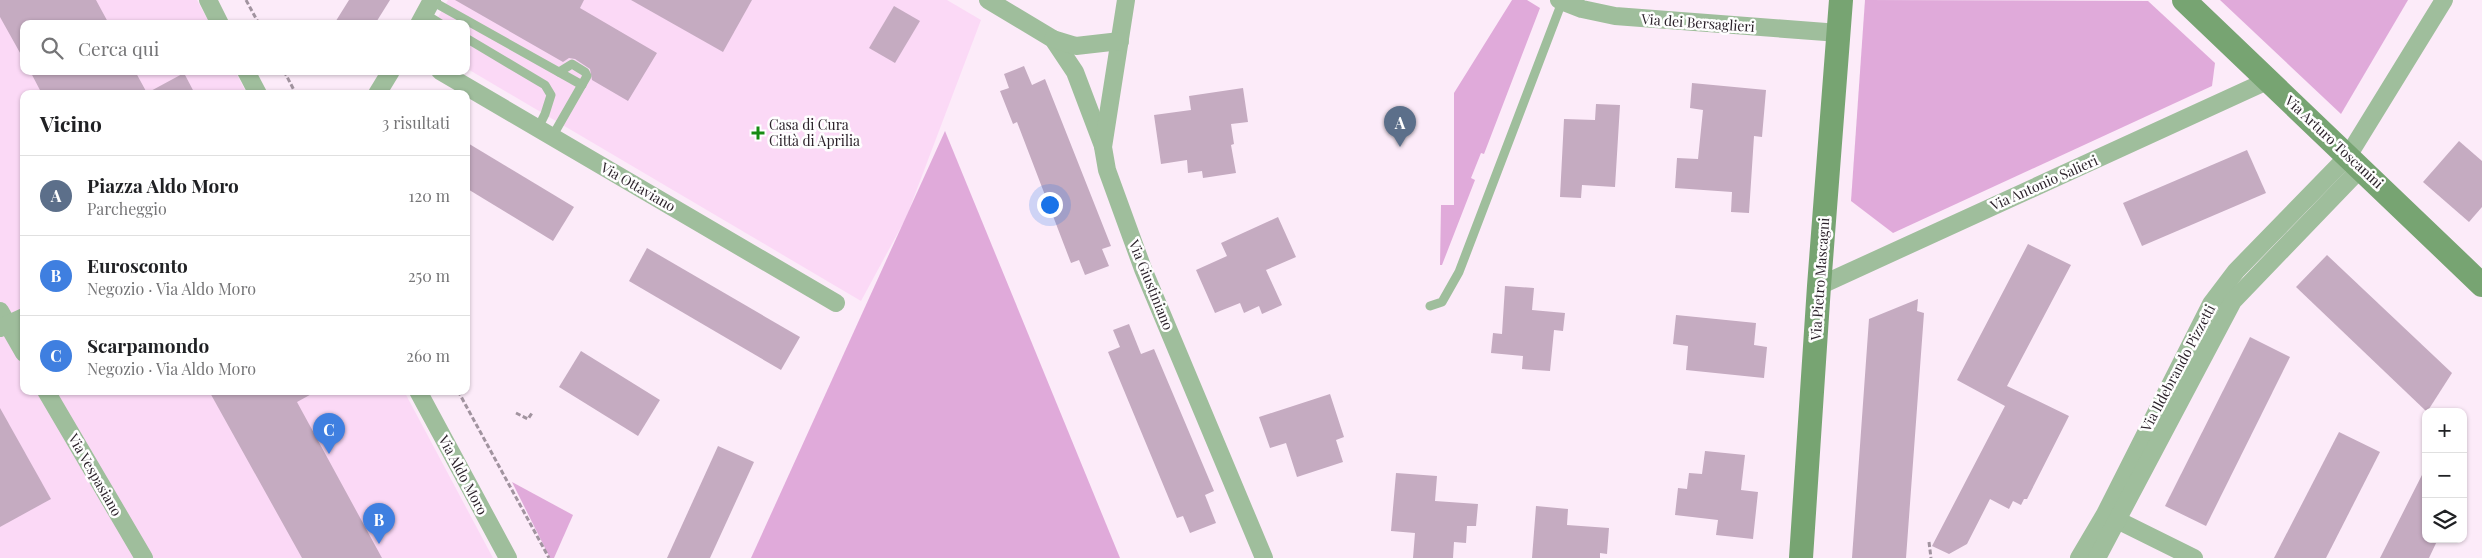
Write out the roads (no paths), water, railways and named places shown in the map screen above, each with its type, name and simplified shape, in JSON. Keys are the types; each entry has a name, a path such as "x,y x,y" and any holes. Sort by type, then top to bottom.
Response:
{"street":[{"path":"208,0 218,20"},
{"path":"988,0 1053,39 1076,46 1120,41"},
{"name":"Via Giustiniano","path":"1126,0 1104,147 1107,170 1143,269 1264,558"},
{"name":"Via Pietro Mascagni","path":"1801,558 1841,0"},
{"name":"Via Arturo Toscanini","path":"2184,0 2482,285"},
{"name":"Via Ildebrando Pizzetti","path":"2080,558 2111,517 2234,301 2355,162 2444,0"},
{"name":"Via dei Bersaglieri","path":"1560,1 1582,9 1615,16 1839,33"},
{"path":"1053,39 1075,72 1104,147"},
{"path":"248,75 256,90"},
{"path":"379,90 389,75"},
{"name":"Via Ottaviano","path":"447,75 836,303"},
{"name":"Via Antonio Salieri","path":"1819,286 2269,80"},
{"path":"20,318 2,321 20,347"},
{"name":"Via Vespasiano","path":"48,395 144,558"},
{"name":"Via Aldo Moro","path":"420,395 508,558"},
{"path":"2111,517 2194,558"},
{"name":"Via Ildebrando Pizzetti","path":"2097,558 2111,517"}],"lane":[{"path":"1430,306 1442,302 1459,272 1560,1"},
{"path":"427,10 437,20"},
{"path":"427,10 448,20"},
{"path":"470,30 559,72 582,85"},
{"path":"470,40 545,85 552,95 545,132"},
{"path":"545,132 587,76 585,72 572,64 559,72"}],"place":[{"name":"Casa di Cura Città di Aprilia","path":"758,133"},
{"name":"Piazza Aldo Moro","path":"1400,147"},
{"name":"Scarpamondo","path":"329,454"},
{"name":"Eurosconto","path":"379,544"}]}
